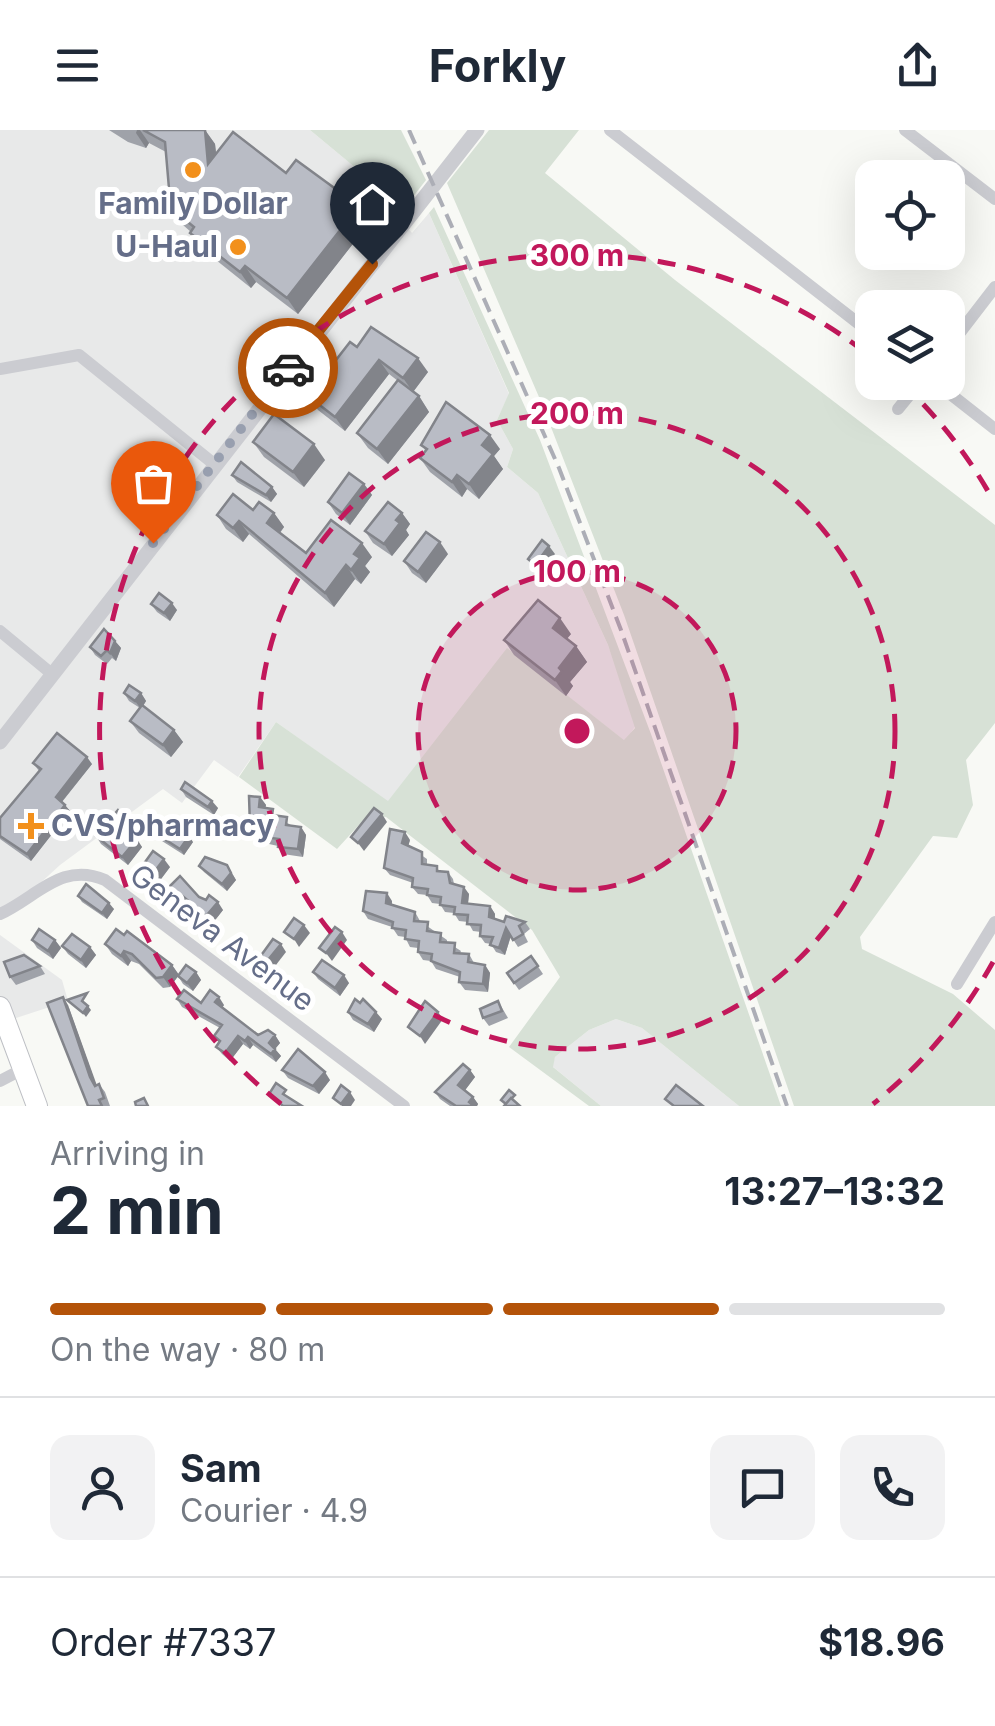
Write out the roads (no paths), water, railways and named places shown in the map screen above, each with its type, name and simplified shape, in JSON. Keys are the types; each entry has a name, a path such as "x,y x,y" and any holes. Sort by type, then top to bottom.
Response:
{"main road":[{"path":"0,1007 37,1106"}],"street":[{"path":"0,742 477,130"},
{"path":"610,130 855,321"},
{"path":"905,130 995,199"},
{"path":"965,326 995,287"},
{"path":"0,368 79,356 214,464"},
{"path":"898,409 905,400"},
{"path":"958,400 995,429"},
{"path":"0,631 52,674"},
{"name":"Geneva Avenue","path":"0,914 68,874 88,873 105,880 404,1106"},
{"path":"957,984 995,922"},
{"path":"0,1081 24,1069"}],"railway":[{"path":"409,130 559,468 621,630 787,1106"}],"place":[{"name":"Family Dollar","path":"193,170"},
{"name":"U-Haul","path":"238,247"},
{"name":"CVS/pharmacy","path":"31,826"}]}
